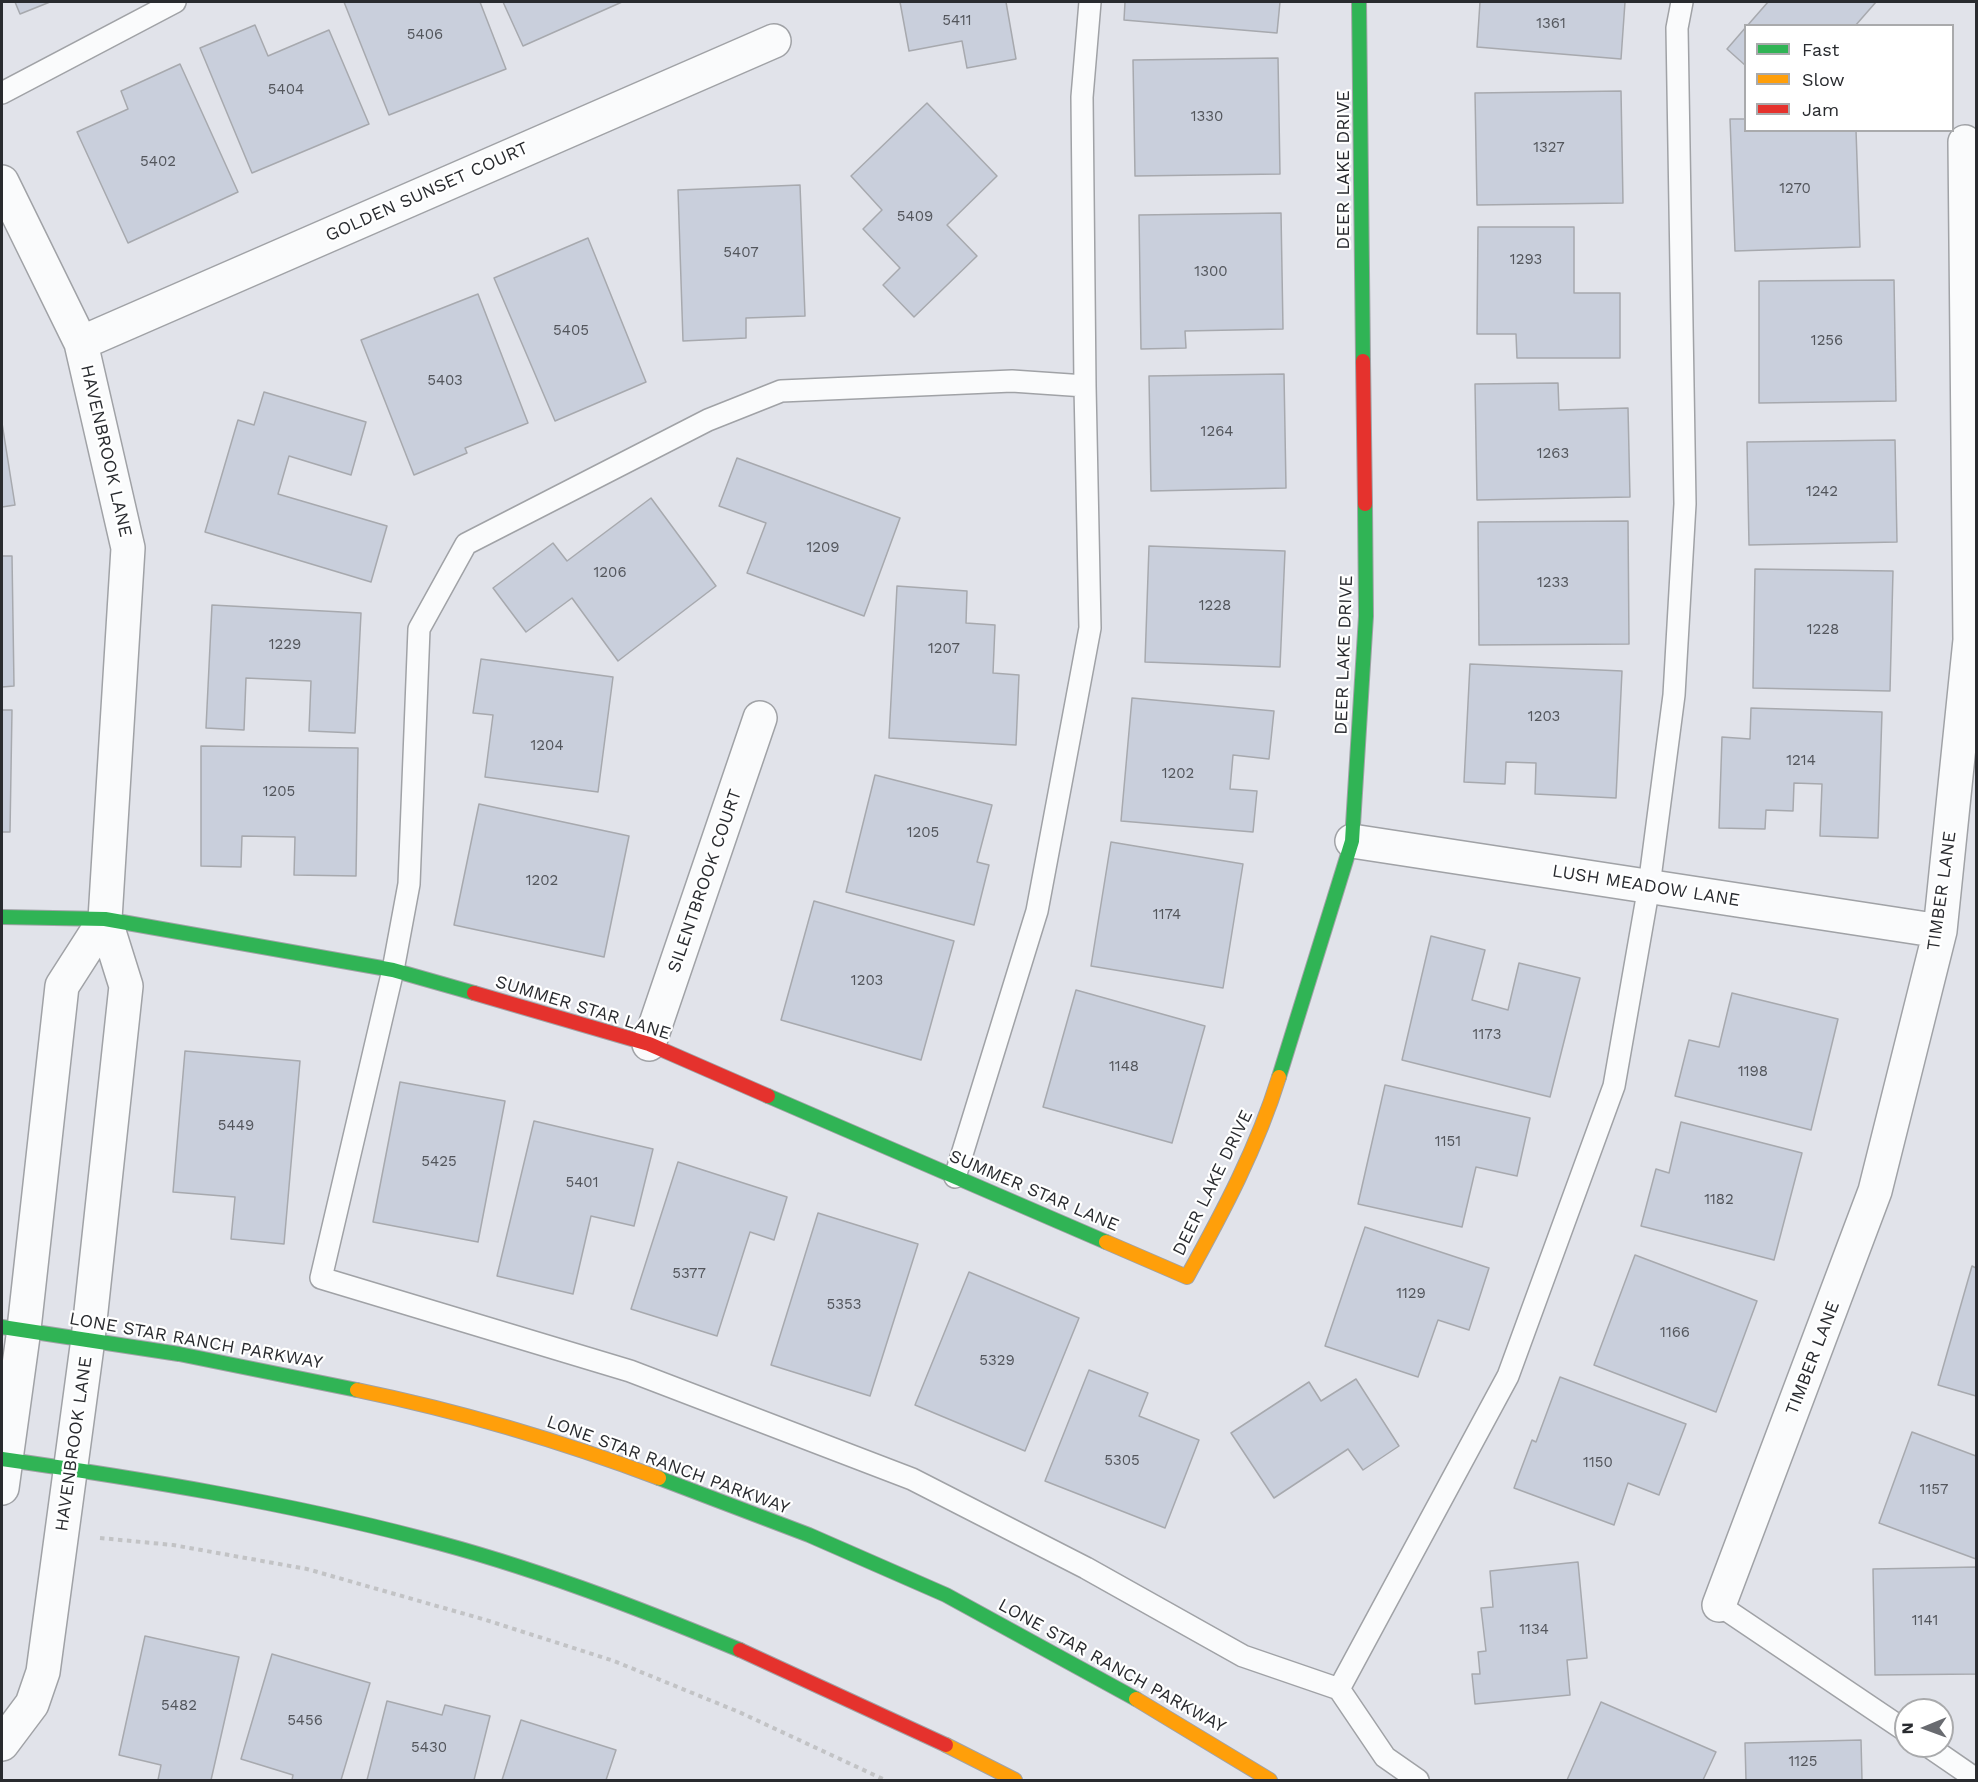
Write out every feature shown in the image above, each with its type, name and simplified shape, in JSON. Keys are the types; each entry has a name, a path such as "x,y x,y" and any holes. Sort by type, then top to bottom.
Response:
{"street":[{"name":"DEER LAKE DRIVE","path":"1187,1277 1221,1216 1263,1128 1352,841 1366,616 1359,2"},
{"name":"GOLDEN SUNSET COURT","path":"81,343 774,41"},
{"name":"TIMBER LANE","path":"1719,1605 1875,1191 1940,930 1970,640 1971,144"},
{"name":"HAVENBROOK LANE","path":"2,182 81,343 128,548 105,919 126,986 88,1339 43,1672 32,1704 2,1744"},
{"name":"SILENTBROOK COURT","path":"649,1044 760,718"},
{"name":"LUSH MEADOW LANE","path":"1352,841 1940,930"},
{"name":"SUMMER STAR LANE","path":"2,917 105,919 393,970 649,1044 1187,1277"},
{"name":"HAVENBROOK LANE","path":"3,1469 13,1328 62,986 105,919"},
{"name":"LONE STAR RANCH PARKWAY","path":"13,1328 288,1375 414,1402 528,1435 721,1501 809,1535 946,1595 1050,1650 1224,1749 1270,1780"},
{"path":"3,1469 69,1470 226,1494 378,1527 471,1552 586,1590 798,1674 914,1728 1015,1780"}],"lane":[{"path":"2,93 175,2"},
{"path":"955,1177 1037,910 1090,628 1082,97 1090,2"},
{"path":"1339,1689 1508,1376 1614,1086 1649,886 1674,695 1685,504 1677,28 1683,2"},
{"path":"1085,386 1012,381 781,391 708,420 466,544 419,629 409,884 393,970 321,1278 630,1371 912,1479 1086,1568 1243,1656 1339,1689 1385,1757 1418,1780"},
{"path":"1719,1605 1894,1723"},
{"path":"1946,1758 1977,1779"}],"path":[{"path":"61,1534 173,1545 307,1569 486,1620 614,1660 739,1712 885,1780"}],"building":[{"path":"15,2 50,2 20,14"},
{"path":"344,2 480,2 506,69 389,115"},
{"path":"503,2 622,2 523,46"},
{"path":"900,2 1006,2 1016,59 967,68 962,41 909,51"},
{"path":"1125,2 1280,2 1277,33 1124,20"},
{"path":"1480,2 1625,2 1621,59 1477,47"},
{"path":"1768,2 1876,2 1857,24 1749,24"},
{"path":"255,25 268,56 329,30 369,124 252,173 200,48"},
{"path":"1744,29 1744,64 1727,49"},
{"path":"1278,58 1280,174 1135,176 1133,60"},
{"path":"180,64 238,192 128,243 77,132 128,109 121,91"},
{"path":"1621,91 1623,203 1477,205 1475,93"},
{"path":"927,103 997,176 947,225 977,256 914,317 883,285 900,268 863,229 882,210 851,176"},
{"path":"1730,119 1744,119 1744,132 1856,132 1860,247 1735,251"},
{"path":"800,185 805,316 746,318 746,338 683,341 678,190"},
{"path":"1281,213 1283,329 1185,331 1186,348 1141,349 1139,215"},
{"path":"1478,227 1574,227 1574,293 1620,293 1620,358 1517,358 1516,334 1477,334"},
{"path":"588,238 646,382 555,421 494,278"},
{"path":"1894,280 1896,401 1759,403 1759,281"},
{"path":"478,294 528,423 465,448 467,453 414,475 361,340"},
{"path":"1284,374 1286,488 1151,491 1149,376"},
{"path":"1558,383 1559,410 1628,408 1630,497 1477,500 1475,384"},
{"path":"264,392 366,422 351,475 289,456 278,494 387,526 371,582 205,532 238,420 254,425"},
{"path":"2,423 15,505 2,507"},
{"path":"1895,440 1897,542 1749,545 1747,442"},
{"path":"737,458 900,518 864,616 747,573 766,523 719,506"},
{"path":"651,498 716,586 618,661 572,598 526,632 493,588 553,543 567,561"},
{"path":"1628,521 1629,644 1479,645 1478,522"},
{"path":"1149,546 1285,551 1280,667 1145,662"},
{"path":"2,556 12,556 14,686 2,687"},
{"path":"1755,569 1893,571 1890,691 1753,688"},
{"path":"897,586 967,591 966,623 995,625 993,673 1019,675 1016,745 889,738"},
{"path":"212,605 361,613 355,733 309,731 311,681 246,678 244,730 206,728"},
{"path":"481,659 613,677 598,792 485,777 493,715 473,713"},
{"path":"1470,664 1622,671 1616,798 1535,794 1536,763 1506,762 1505,784 1464,782"},
{"path":"1132,698 1274,711 1269,759 1233,755 1230,789 1257,791 1253,832 1121,821"},
{"path":"1751,708 1882,712 1878,838 1820,836 1822,784 1794,783 1793,811 1766,810 1765,829 1719,828 1722,737 1750,739"},
{"path":"2,710 12,710 10,832 2,832"},
{"path":"201,746 358,748 356,876 294,875 295,837 242,836 241,867 201,866"},
{"path":"875,775 992,805 977,862 989,865 974,925 846,892"},
{"path":"479,804 629,836 604,957 454,925"},
{"path":"1111,842 1243,864 1223,988 1091,966"},
{"path":"814,901 954,941 921,1060 781,1020"},
{"path":"1431,936 1485,950 1472,1000 1508,1010 1519,963 1580,978 1550,1097 1402,1060"},
{"path":"1076,990 1205,1026 1172,1143 1043,1107"},
{"path":"1732,993 1838,1019 1811,1130 1675,1096 1689,1040 1719,1047"},
{"path":"185,1051 300,1061 284,1244 231,1239 235,1197 173,1192"},
{"path":"400,1082 505,1101 478,1242 373,1222"},
{"path":"1385,1085 1530,1118 1517,1176 1476,1167 1462,1227 1358,1204"},
{"path":"534,1121 653,1149 634,1226 591,1216 573,1294 497,1276"},
{"path":"1681,1122 1802,1153 1774,1260 1641,1226 1656,1169 1669,1173"},
{"path":"678,1162 787,1197 774,1240 750,1232 717,1336 631,1309"},
{"path":"818,1213 918,1244 870,1396 771,1365"},
{"path":"1365,1227 1489,1268 1469,1330 1438,1320 1418,1377 1325,1346"},
{"path":"1635,1255 1757,1301 1716,1412 1594,1365"},
{"path":"1972,1266 1976,1268 1976,1396 1938,1385"},
{"path":"969,1272 1079,1318 1025,1451 915,1405"},
{"path":"1089,1370 1148,1393 1139,1416 1199,1440 1165,1528 1045,1481"},
{"path":"1560,1377 1686,1424 1659,1495 1628,1483 1614,1525 1514,1488 1532,1440 1536,1442"},
{"path":"1356,1379 1399,1446 1363,1470 1348,1449 1274,1498 1231,1433 1309,1382 1321,1401"},
{"path":"1912,1432 1976,1456 1976,1559 1879,1523"},
{"path":"1578,1562 1587,1658 1567,1660 1570,1695 1475,1704 1472,1674 1480,1674 1478,1652 1486,1651 1481,1608 1493,1607 1490,1571"},
{"path":"1976,1567 1976,1674 1875,1675 1873,1569"},
{"path":"145,1636 239,1657 211,1780 158,1780 161,1765 119,1755"},
{"path":"272,1654 370,1683 341,1780 292,1780 293,1775 241,1759"},
{"path":"387,1701 442,1715 445,1705 490,1716 474,1780 367,1780"},
{"path":"1601,1702 1716,1752 1703,1780 1567,1780"},
{"path":"521,1720 616,1750 606,1780 502,1780"},
{"path":"1861,1740 1862,1780 1746,1780 1745,1743"}],"traffic: fast":[{"path":"1359,2 1363,361"},
{"path":"1279,1077 1352,841 1366,616 1365,504"},
{"path":"2,917 105,919 393,970 474,993"},
{"path":"768,1096 1106,1242"},
{"path":"2,1327 179,1354 357,1390"},
{"path":"2,1459 212,1492 317,1513 420,1538 502,1561 582,1588 740,1650"},
{"path":"659,1478 809,1535 946,1595 1136,1699"}],"traffic: slow":[{"path":"1106,1242 1187,1277 1250,1154 1279,1077"},
{"path":"357,1390 433,1407 510,1428 659,1478"},
{"path":"1136,1699 1270,1780"},
{"path":"946,1745 1015,1780"}],"traffic: jam":[{"path":"1363,361 1365,504"},
{"path":"474,993 649,1044 768,1096"},
{"path":"740,1650 946,1745"}]}
